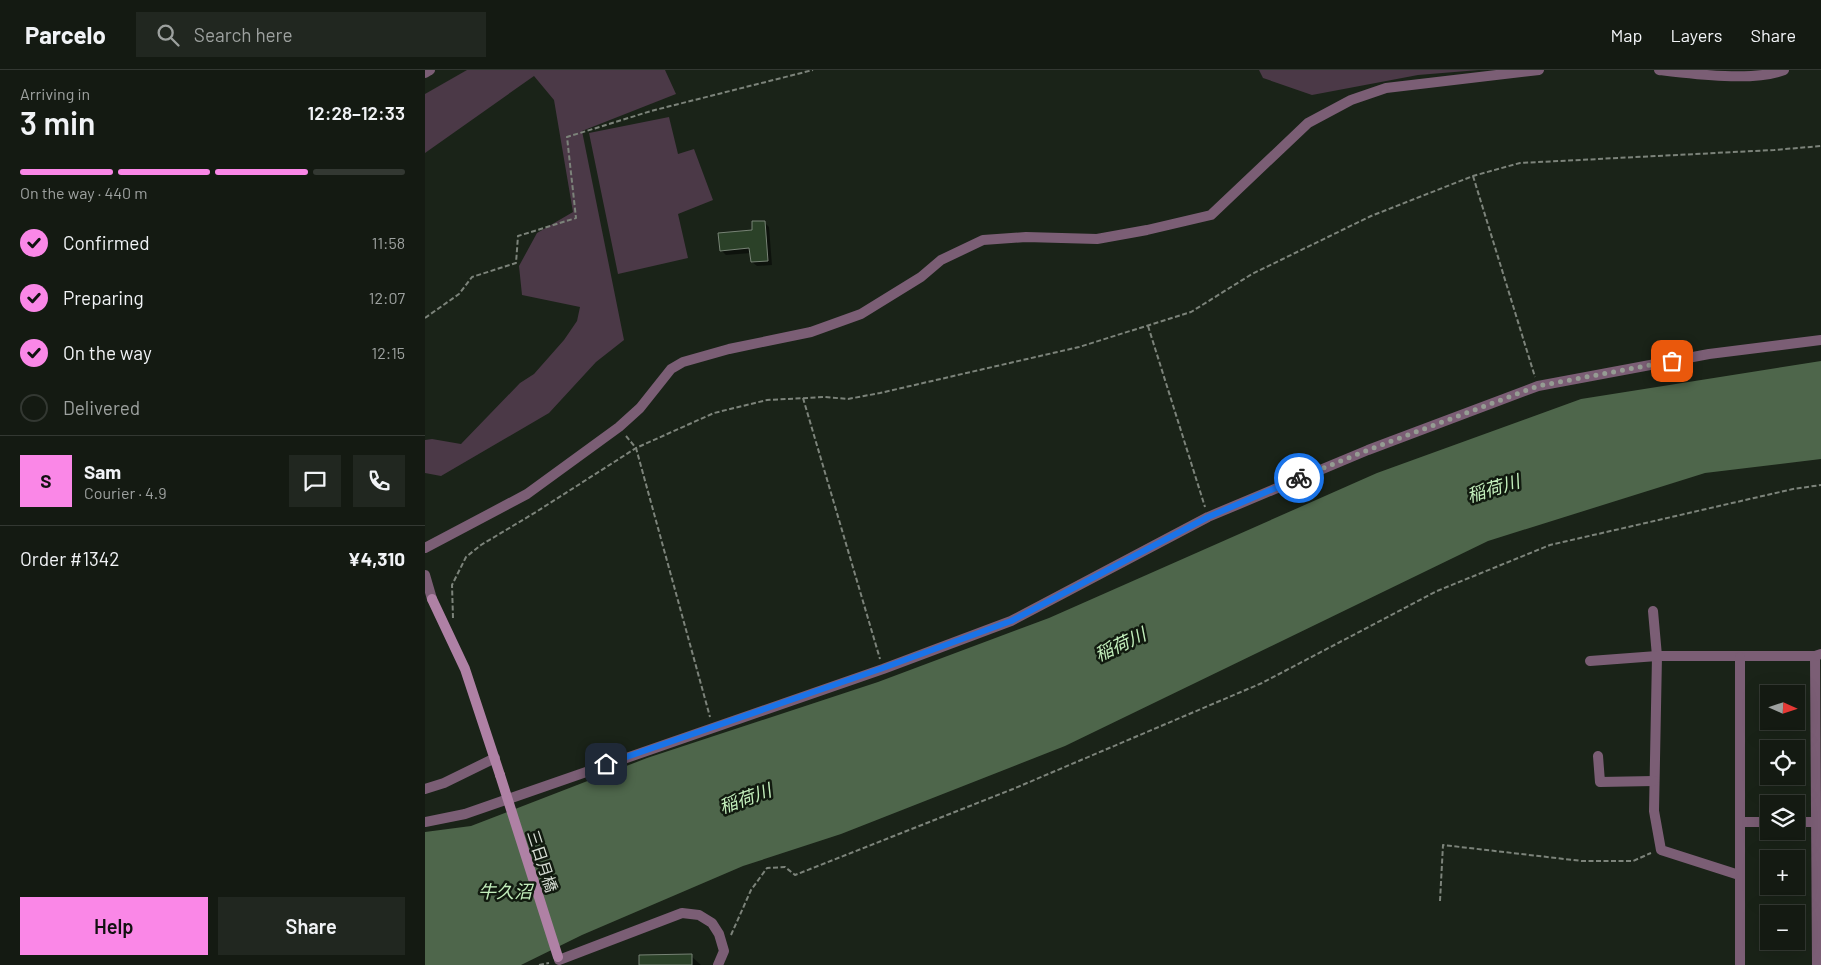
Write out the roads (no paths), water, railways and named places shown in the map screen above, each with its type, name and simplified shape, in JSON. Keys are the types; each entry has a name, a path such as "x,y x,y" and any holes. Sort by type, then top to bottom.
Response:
{"street":[{"path":"425,73 429,70"},
{"path":"425,548 527,494 619,427 640,408 671,369 683,362 729,348 811,332 861,314 921,277 941,260 983,240 1026,237 1097,239 1211,215 1308,123 1351,100 1386,88 1539,70"},
{"path":"1659,70 1691,74 1759,77 1784,70"},
{"path":"425,822 465,814 883,668 1011,621 1208,517 1368,450 1538,386 1709,354 1821,340"},
{"name":"三日月橋","path":"425,575 432,599 465,669 559,961"},
{"path":"1653,611 1657,656 1654,811 1661,850 1739,875"},
{"path":"1590,661 1657,656 1740,657 1818,655 1819,822 1817,965"},
{"path":"1740,657 1740,965"},
{"path":"1598,756 1600,782 1654,781"},
{"path":"425,789 444,783 495,758"},
{"path":"1741,822 1760,822"},
{"path":"1805,822 1819,822"},
{"path":"559,961 682,913 699,915 712,923 719,934 724,951 718,965"}],"water":[{"name":"牛久沼","path":"1821,361 1821,459 1705,473 1488,541 1065,746 841,834 743,866 582,935 521,965 425,965 425,832 471,826 647,758 878,682 1049,618 1377,473 1581,399"}],"water label":[{"name":"稲荷川","path":"1493,488"},
{"name":"稲荷川","path":"1120,644"},
{"name":"稲荷川","path":"745,798"}]}
